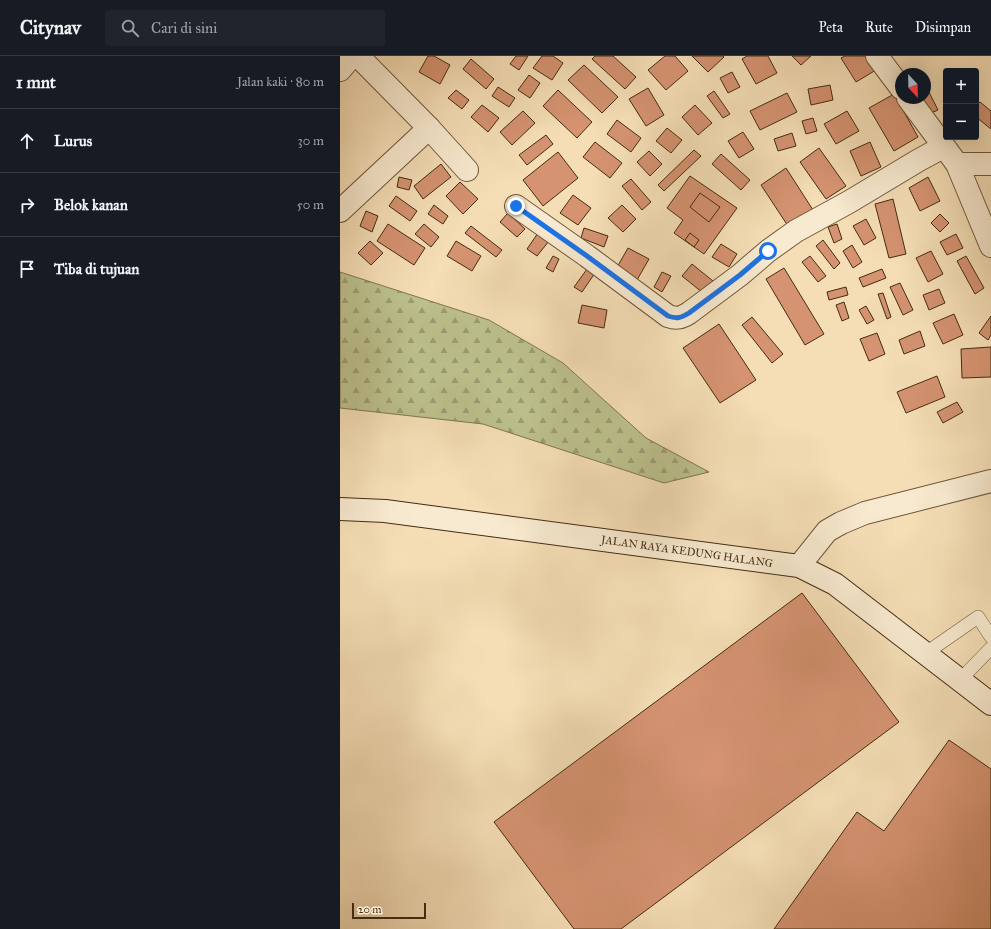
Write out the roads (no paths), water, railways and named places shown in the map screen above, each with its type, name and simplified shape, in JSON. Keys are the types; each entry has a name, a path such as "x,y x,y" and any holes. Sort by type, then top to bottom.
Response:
{"street":[{"path":"340,70 352,56"},
{"path":"358,56 467,170"},
{"path":"877,56 895,80"},
{"path":"912,104 957,164 991,246"},
{"path":"340,211 428,128"},
{"path":"516,206 668,316 682,318 796,231 943,147"},
{"path":"957,164 991,164"},
{"path":"799,566 828,531 841,523 865,513 991,481"},
{"name":"JALAN RAYA KEDUNG HALANG","path":"340,509 385,511 799,566 834,584 991,704"}],"lane":[{"path":"926,653 978,617 991,637"},
{"path":"960,680 991,648"}]}
